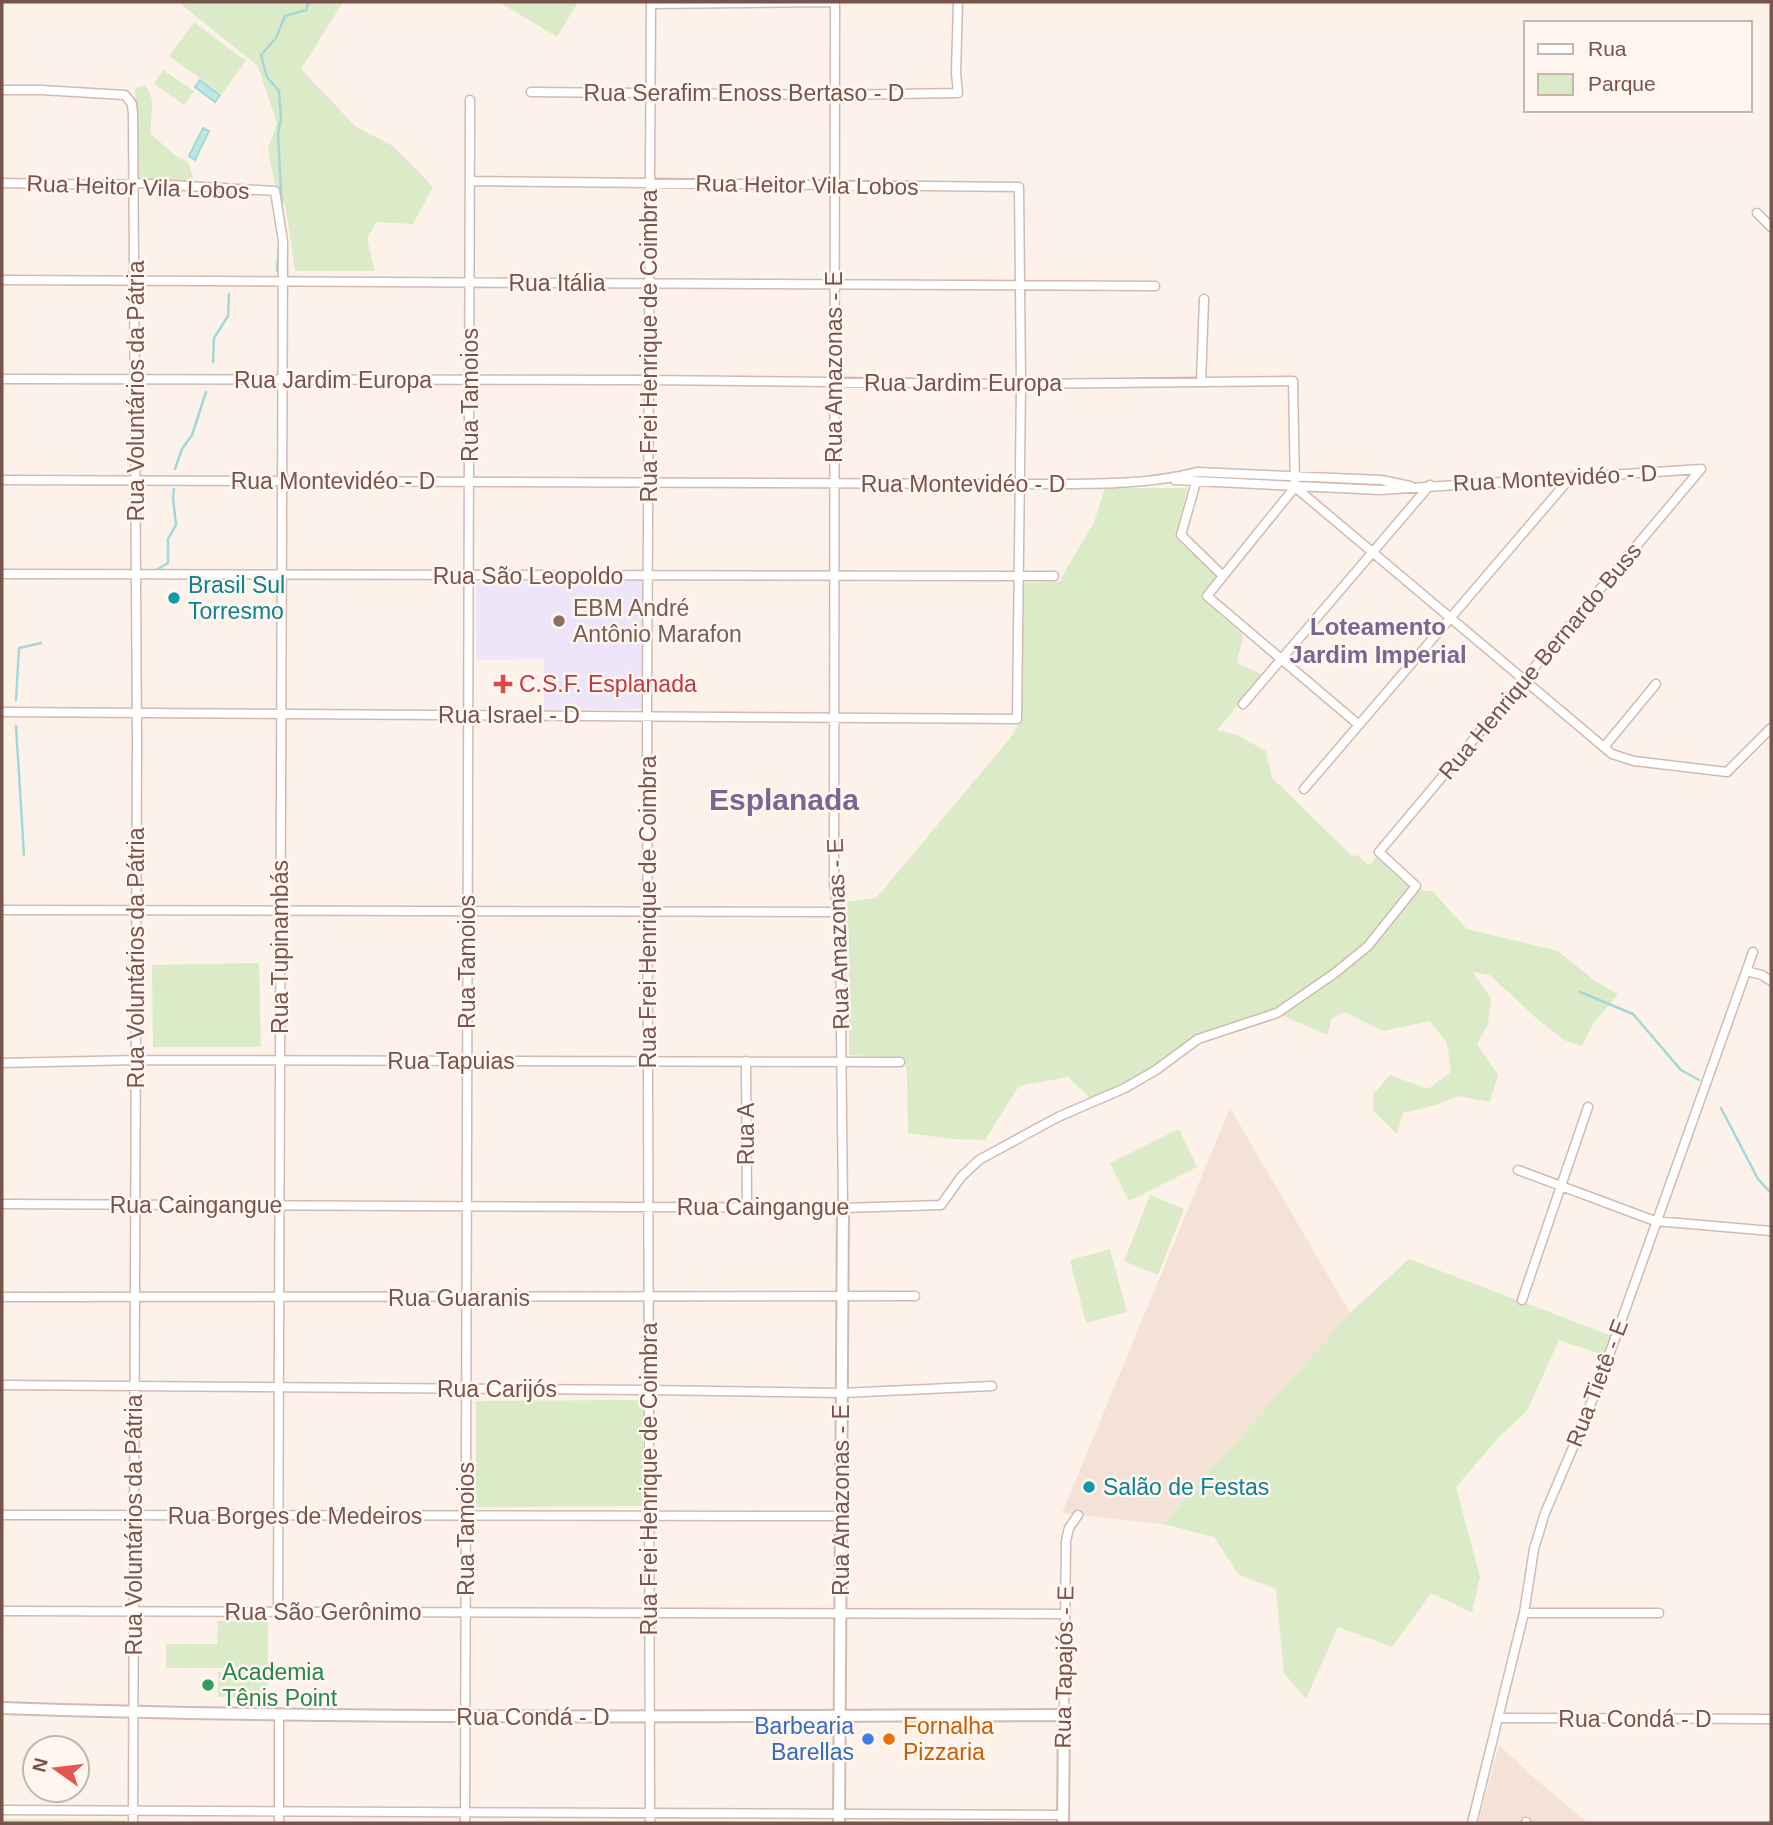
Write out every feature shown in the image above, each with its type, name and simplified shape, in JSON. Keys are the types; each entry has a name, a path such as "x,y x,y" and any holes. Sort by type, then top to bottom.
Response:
{"street":[{"path":"651,3 835,2"},
{"name":"Rua Amazonas - E","path":"835,2 834,883 840,933 843,1208 839,1819"},
{"name":"Rua Serafim Enoss Bertaso - D","path":"531,92 834,95 958,93 958,2"},
{"name":"Rua Frei Henrique de Coimbra","path":"650,1823 647,716 651,3"},
{"name":"Rua Voluntários da Pátria","path":"2,90 125,95 132,104 133,115 136,379 133,1823"},
{"name":"Rua Tamoios","path":"465,1823 470,100"},
{"name":"Rua Heitor Vila Lobos","path":"470,181 1019,187 1020,285"},
{"name":"Rua Heitor Vila Lobos","path":"2,183 135,183 275,191"},
{"name":"Rua Tupinambás","path":"275,191 283,242 278,1612"},
{"path":"1757,213 1771,227"},
{"name":"Rua Itália","path":"2,280 1155,286"},
{"path":"1019,576 1020,285"},
{"path":"1201,382 1204,299"},
{"name":"Rua Jardim Europa","path":"2,379 649,380 1021,384 1293,381 1295,477"},
{"name":"Rua Montevidéo - D","path":"1169,479 1380,490 1701,469"},
{"name":"Rua Henrique Bernardo Buss","path":"1416,886 1379,852 1701,469"},
{"name":"Rua Montevidéo - D","path":"2,480 1020,484 1116,483 1169,479 1197,472 1381,480 1409,486"},
{"path":"1295,477 1295,487 1207,596 1359,725"},
{"path":"1304,789 1571,477"},
{"path":"1345,489 1346,478"},
{"path":"1196,482 1181,535 1223,576"},
{"path":"1244,704 1430,485"},
{"path":"1295,487 1612,754 1634,761 1727,772 1771,728"},
{"name":"Rua São Leopoldo","path":"2,575 1054,576"},
{"name":"Rua Israel - D","path":"2,712 1017,719 1019,576"},
{"path":"1604,747 1656,684"},
{"name":"Rua Caingangue","path":"2,1204 843,1208 941,1205 961,1177 979,1160 1058,1117 1125,1088 1156,1070 1198,1039 1277,1013 1335,973 1368,946 1416,886"},
{"path":"2,910 838,912"},
{"name":"Rua Tietê - E","path":"1472,1823 1524,1613 1534,1549 1545,1513 1591,1402 1753,952"},
{"path":"1746,971 1762,975 1771,981"},
{"name":"Rua Tapuias","path":"2,1063 136,1060 900,1062"},
{"name":"Rua A","path":"746,1061 747,1207"},
{"path":"1522,1300 1588,1107"},
{"path":"1518,1170 1655,1221 1771,1231"},
{"name":"Rua Guaranis","path":"2,1297 915,1296"},
{"name":"Rua Carijós","path":"2,1385 842,1394 992,1386"},
{"name":"Rua Borges de Medeiros","path":"2,1515 841,1516"},
{"name":"Rua Tapajós - E","path":"1063,1819 1066,1541 1069,1528 1078,1515"},
{"name":"Rua São Gerônimo","path":"2,1611 1065,1614"},
{"path":"1524,1613 1659,1613"},
{"name":"Rua Condá - D","path":"2,1708 279,1716 650,1718 1064,1715"},
{"path":"279,1716 279,1823"},
{"name":"Rua Condá - D","path":"1499,1718 1771,1719"},
{"path":"2,1810 650,1813 839,1819 1063,1819"}],"shaded area":[{"name":"EBM André Antônio Marafon","path":"642,581 642,709 544,710 544,659 476,660 476,582"},
{"path":"1230,1108 1350,1313 1163,1524 1062,1513"},
{"path":"1499,1745 1532,1776 1588,1823 1478,1823"}],"green space":[{"path":"178,2 343,2 301,69 356,127 393,146 433,187 413,224 376,222 367,239 375,271 295,271 286,209 274,182 268,148 277,124 258,66"},
{"path":"499,2 578,2 557,37"},
{"path":"194,22 246,61 222,94 169,56"},
{"path":"163,70 194,91 184,105 154,84"},
{"path":"145,86 152,102 151,134 176,156 188,162 195,183 137,180 135,88"},
{"path":"1105,488 1187,488 1175,538 1217,577 1201,598 1243,635 1237,663 1263,675 1217,730 1237,735 1266,751 1272,778 1352,856 1357,855 1369,865 1378,856 1413,890 1432,891 1467,929 1558,951 1595,981 1618,994 1593,1024 1582,1046 1564,1040 1490,975 1473,972 1491,998 1488,1024 1477,1044 1498,1075 1490,1102 1459,1096 1403,1113 1397,1134 1373,1111 1374,1093 1390,1075 1428,1089 1451,1072 1447,1043 1430,1021 1383,1031 1345,1012 1332,1018 1327,1035 1277,1013 1198,1039 1156,1070 1092,1100 1068,1077 1019,1086 985,1140 908,1133 904,1058 849,1055 845,902 876,898 1012,736 1021,719 1024,583 1059,582 1094,522"},
{"path":"259,963 261,1047 153,1047 152,965"},
{"path":"1179,1129 1197,1167 1129,1201 1110,1163"},
{"path":"1150,1195 1184,1209 1158,1275 1124,1261"},
{"path":"1110,1249 1127,1312 1086,1323 1070,1260"},
{"path":"1409,1259 1612,1336 1606,1356 1559,1340 1527,1411 1499,1437 1456,1487 1480,1577 1472,1613 1431,1593 1392,1647 1338,1627 1306,1699 1284,1673 1276,1589 1238,1574 1214,1537 1163,1524 1350,1313"},
{"path":"643,1400 643,1506 476,1507 476,1401"},
{"path":"218,1621 268,1621 268,1668 166,1668 166,1644 217,1644"},
{"path":"218,1672 268,1672 268,1697 218,1697"},
{"path":"2,1819 125,1820 125,1823 2,1823"}],"water":[{"path":"200,80 220,95 215,102 195,87"},
{"path":"203,128 209,131 195,160 189,156"}],"waterway":[{"path":"282,210 279,91 267,77 261,55 276,38 285,16 306,10 309,2"},
{"path":"277,271 279,245"},
{"path":"213,362 214,338 228,316 229,294"},
{"path":"175,469 182,449 192,435 206,392"},
{"path":"158,569 168,563 168,539 176,525 174,489"},
{"path":"16,700 19,648 41,643"},
{"path":"16,726 24,855"},
{"path":"1580,992 1633,1014 1681,1070 1699,1080"},
{"path":"1721,1108 1758,1179 1771,1193"}],"place":[{"name":"Brasil Sul Torresmo","path":"174,598"},
{"name":"EBM André Antônio Marafon","path":"559,621"},
{"name":"C.S.F. Esplanada","path":"503,684"},
{"name":"Salão de Festas","path":"1089,1487"},
{"name":"Academia Tênis Point","path":"208,1685"},
{"name":"Barbearia Barellas","path":"868,1739"},
{"name":"Fornalha Pizzaria","path":"889,1739"}],"district":[{"name":"Loteamento Jardim Imperial","path":"1378,640"},
{"name":"Esplanada","path":"784,799"}]}
